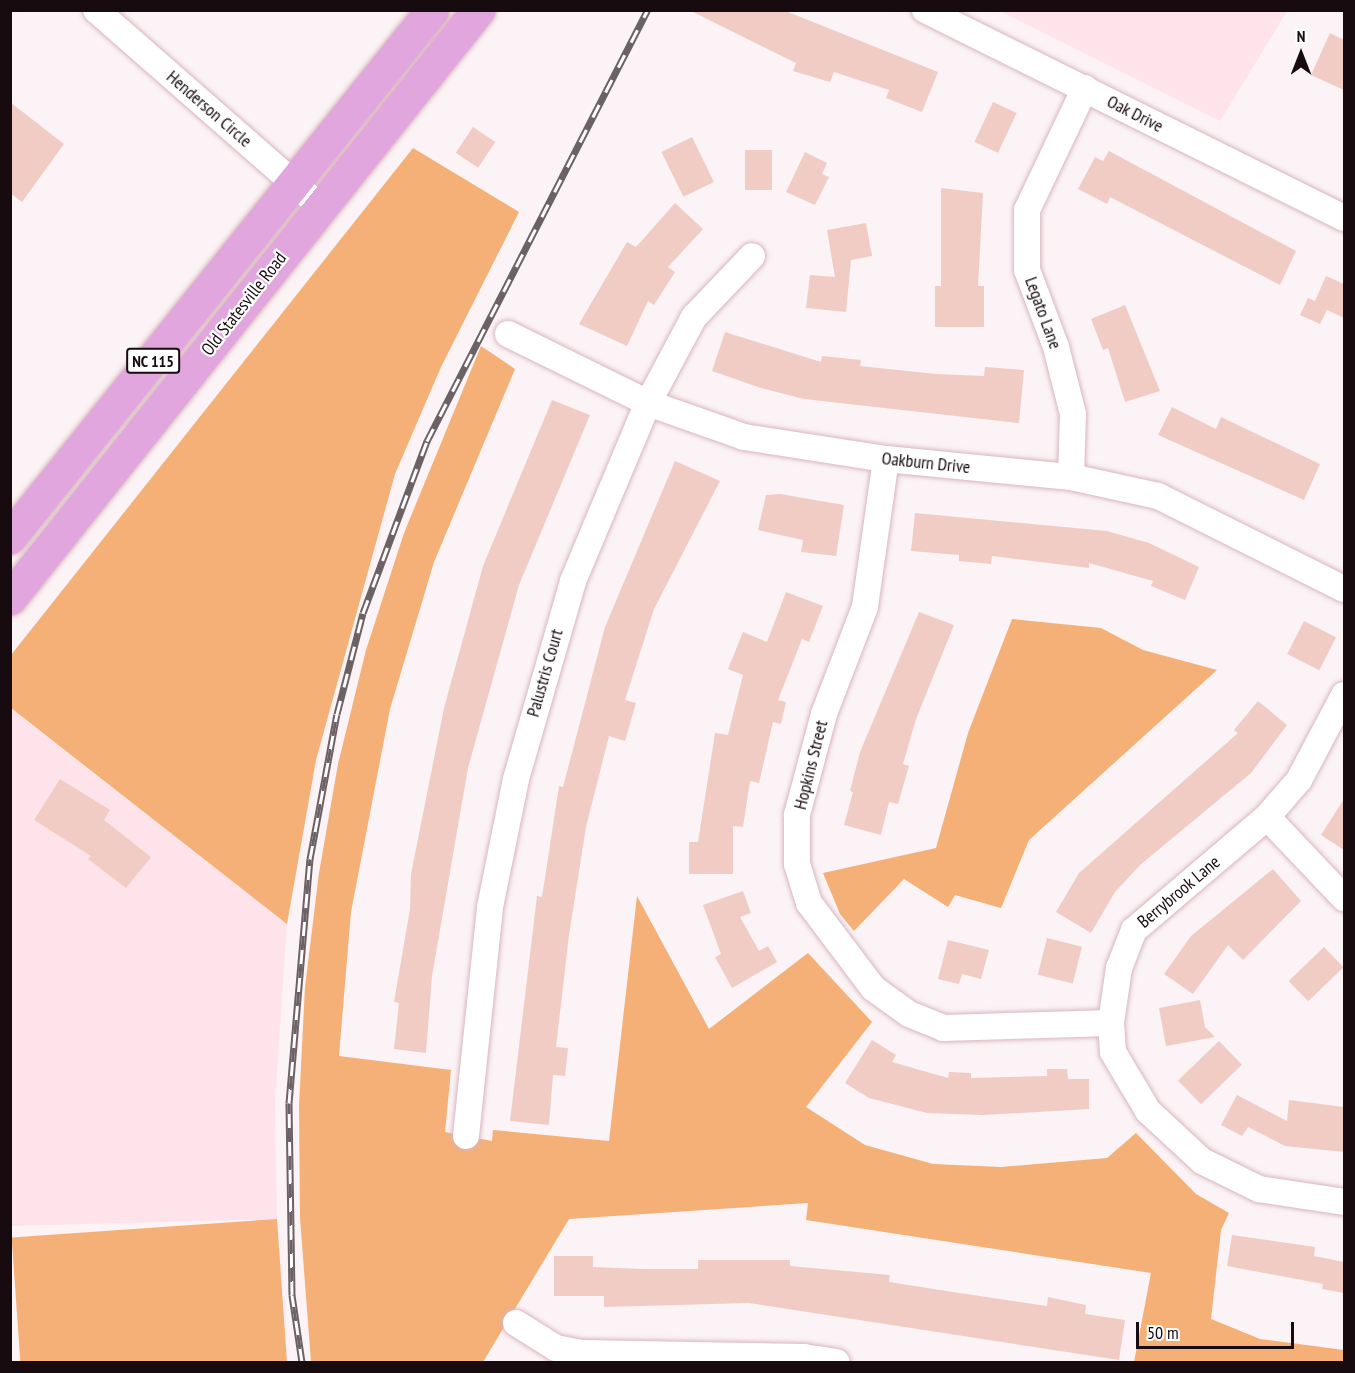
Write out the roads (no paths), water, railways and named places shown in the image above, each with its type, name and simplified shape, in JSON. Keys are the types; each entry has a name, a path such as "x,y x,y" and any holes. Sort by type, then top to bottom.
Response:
{"main road":[{"name":"Old Statesville Road","path":"10,537 295,184 432,10"},
{"name":"Old Statesville Road","path":"10,598 478,10"}],"street":[{"name":"Henderson Circle","path":"96,10 321,207"},
{"name":"Oak Drive","path":"925,10 1344,218"},
{"name":"Legato Lane","path":"1071,477 1073,414 1056,347 1027,270 1027,210 1085,88"},
{"name":"Palustris Court","path":"466,1136 490,907 516,779 573,581 648,403 694,317 752,256"},
{"name":"Oakburn Drive","path":"508,333 648,403 744,437 886,459 1071,477 1158,496 1344,589"},
{"name":"Hopkins Street","path":"886,459 865,607 824,714 797,814 797,864 809,903 873,988 909,1014 943,1028 1111,1023"},
{"name":"Berrybrook Lane","path":"1344,695 1299,780 1267,817 1134,930 1119,968 1111,1023 1113,1052 1148,1111 1202,1161 1259,1189 1344,1202"},
{"path":"1267,817 1344,898"},
{"path":"516,1323 556,1347 582,1353 837,1362"}],"railway":[{"path":"302,1362 292,1295 289,1103 310,859 337,714 363,613 427,441 648,10"}]}
